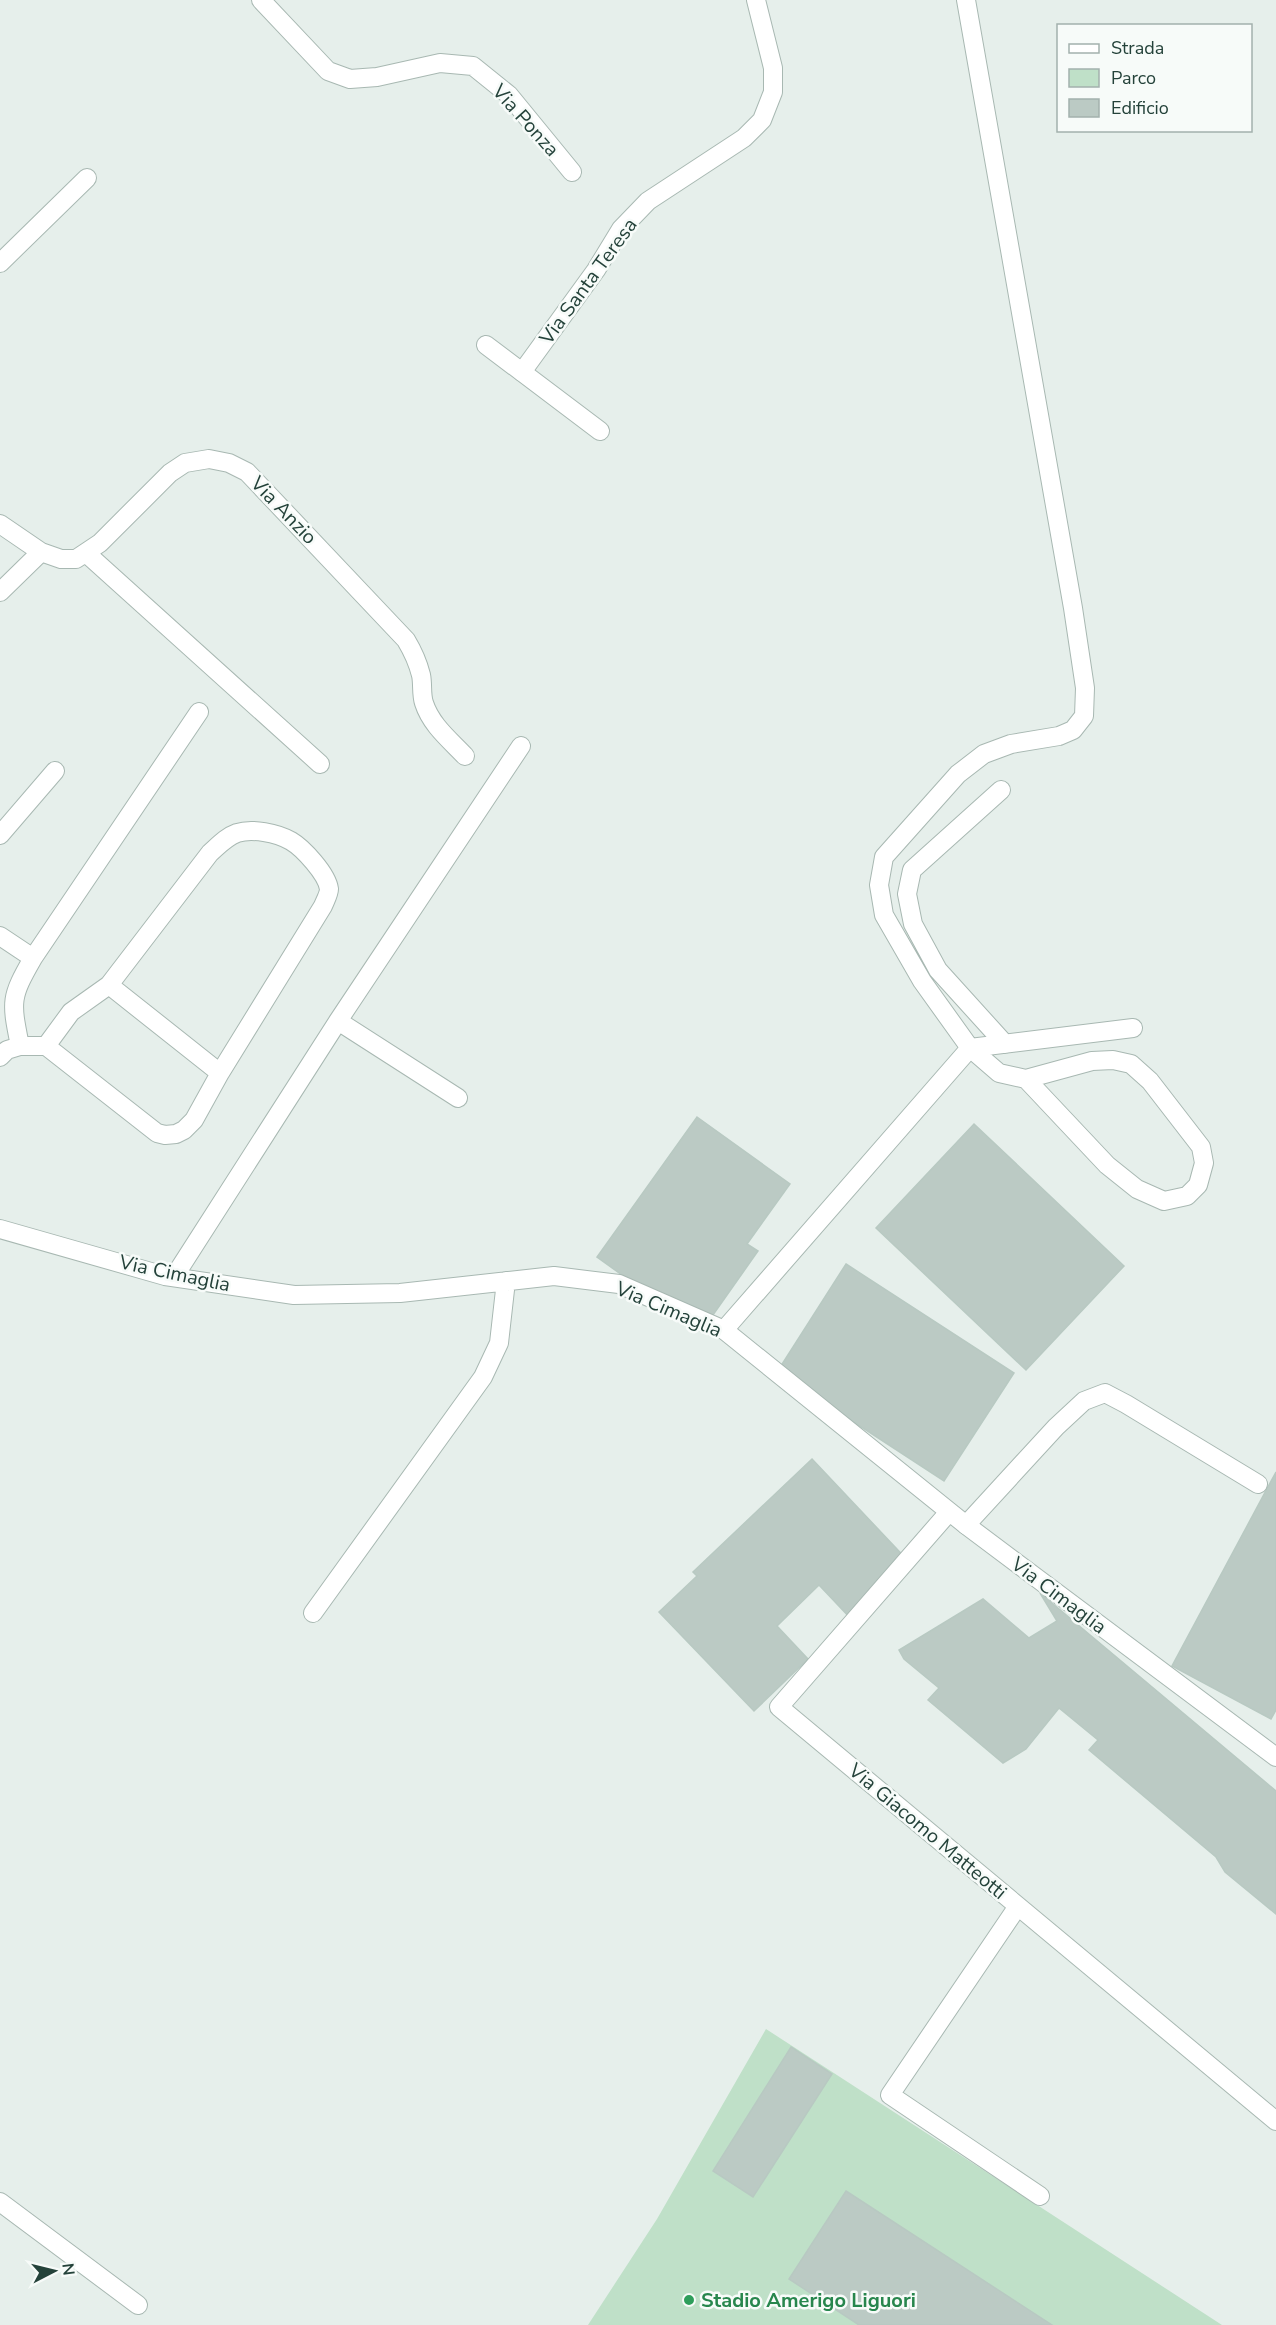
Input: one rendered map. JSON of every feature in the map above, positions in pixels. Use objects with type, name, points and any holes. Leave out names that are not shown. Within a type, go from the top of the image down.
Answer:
[{"type":"street","name":"Via Ponza","points":[[261,0],[328,71],[350,79],[377,77],[440,63],[473,66],[509,95],[572,172]]},
{"type":"street","name":"Via Santa Teresa","points":[[522,372],[596,270],[621,229],[648,201],[744,138],[762,120],[774,92],[773,68],[756,0]]},
{"type":"street","points":[[966,0],[1073,608],[1084,688],[1084,716],[1073,730],[1059,736],[1011,744],[984,754],[958,774],[884,857],[879,885],[884,915],[922,981],[970,1048],[999,1073],[1026,1079],[1092,1061],[1113,1060],[1131,1064],[1150,1081],[1202,1147],[1204,1163],[1198,1185],[1187,1196],[1164,1201],[1137,1189],[1107,1165],[1026,1079]]},
{"type":"street","points":[[0,263],[87,178]]},
{"type":"street","points":[[486,345],[600,431]]},
{"type":"street","name":"Via Anzio","points":[[0,524],[41,552],[61,559],[76,559],[100,543],[170,473],[185,464],[208,459],[229,464],[247,472],[406,640],[421,675],[421,690],[428,713],[465,756]]},
{"type":"street","points":[[0,592],[41,552]]},
{"type":"street","points":[[86,553],[321,764]]},
{"type":"street","points":[[20,1046],[13,1012],[16,987],[33,958],[199,712]]},
{"type":"street","points":[[174,1277],[338,1021],[521,746]]},
{"type":"street","points":[[0,835],[55,771]]},
{"type":"street","points":[[1001,790],[912,870],[907,894],[913,924],[938,970],[1005,1044]]},
{"type":"street","points":[[0,1057],[6,1050],[20,1046],[46,1046],[146,1126],[165,1135],[184,1130],[194,1120],[220,1072],[323,906],[329,889],[323,875],[313,861],[291,841],[265,832],[239,832],[226,839],[210,853],[109,985],[71,1012],[46,1046]]},
{"type":"street","points":[[0,936],[33,958]]},
{"type":"street","points":[[109,985],[220,1072]]},
{"type":"street","points":[[338,1021],[458,1098]]},
{"type":"street","points":[[724,1330],[970,1048],[1133,1028]]},
{"type":"street","name":"Via Cimaglia","points":[[0,1229],[174,1277],[294,1295],[400,1293],[554,1276],[619,1284],[724,1330],[966,1526],[1276,1756]]},
{"type":"street","points":[[314,1612],[483,1377],[499,1343],[506,1281]]},
{"type":"street","points":[[966,1526],[1056,1427],[1084,1401],[1105,1393],[1258,1484]]},
{"type":"street","name":"Via Giacomo Matteotti","points":[[949,1512],[779,1707],[1276,2121]]},
{"type":"street","points":[[1018,1906],[890,2095],[1040,2196]]},
{"type":"street","points":[[0,2202],[138,2305]]},
{"type":"green space","name":"Stadio Amerigo Liguori","points":[[766,2029],[1222,2325],[588,2325],[657,2219]]},
{"type":"building","points":[[697,1117],[790,1184],[747,1244],[758,1251],[701,1332],[597,1257]]},
{"type":"building","points":[[974,1124],[1124,1266],[1026,1370],[876,1228]]},
{"type":"building","points":[[846,1264],[1014,1373],[944,1481],[777,1372]]},
{"type":"building","points":[[812,1459],[912,1565],[853,1621],[819,1585],[777,1626],[808,1659],[754,1711],[659,1612],[697,1576],[693,1572]]},
{"type":"building","points":[[1276,1472],[1276,1710],[1271,1719],[1172,1666]]},
{"type":"building","points":[[1040,1593],[1276,1791],[1276,1914],[1225,1872],[1216,1857],[1089,1750],[1098,1740],[1059,1708],[1026,1749],[1003,1763],[928,1700],[939,1688],[904,1659],[899,1650],[983,1599],[1029,1638],[1057,1621]]},
{"type":"building","points":[[791,2047],[832,2074],[753,2197],[713,2171]]},
{"type":"building","points":[[846,2191],[1052,2325],[859,2325],[789,2279]]},
{"type":"place","name":"Stadio Amerigo Liguori","points":[[689,2300]]}]
